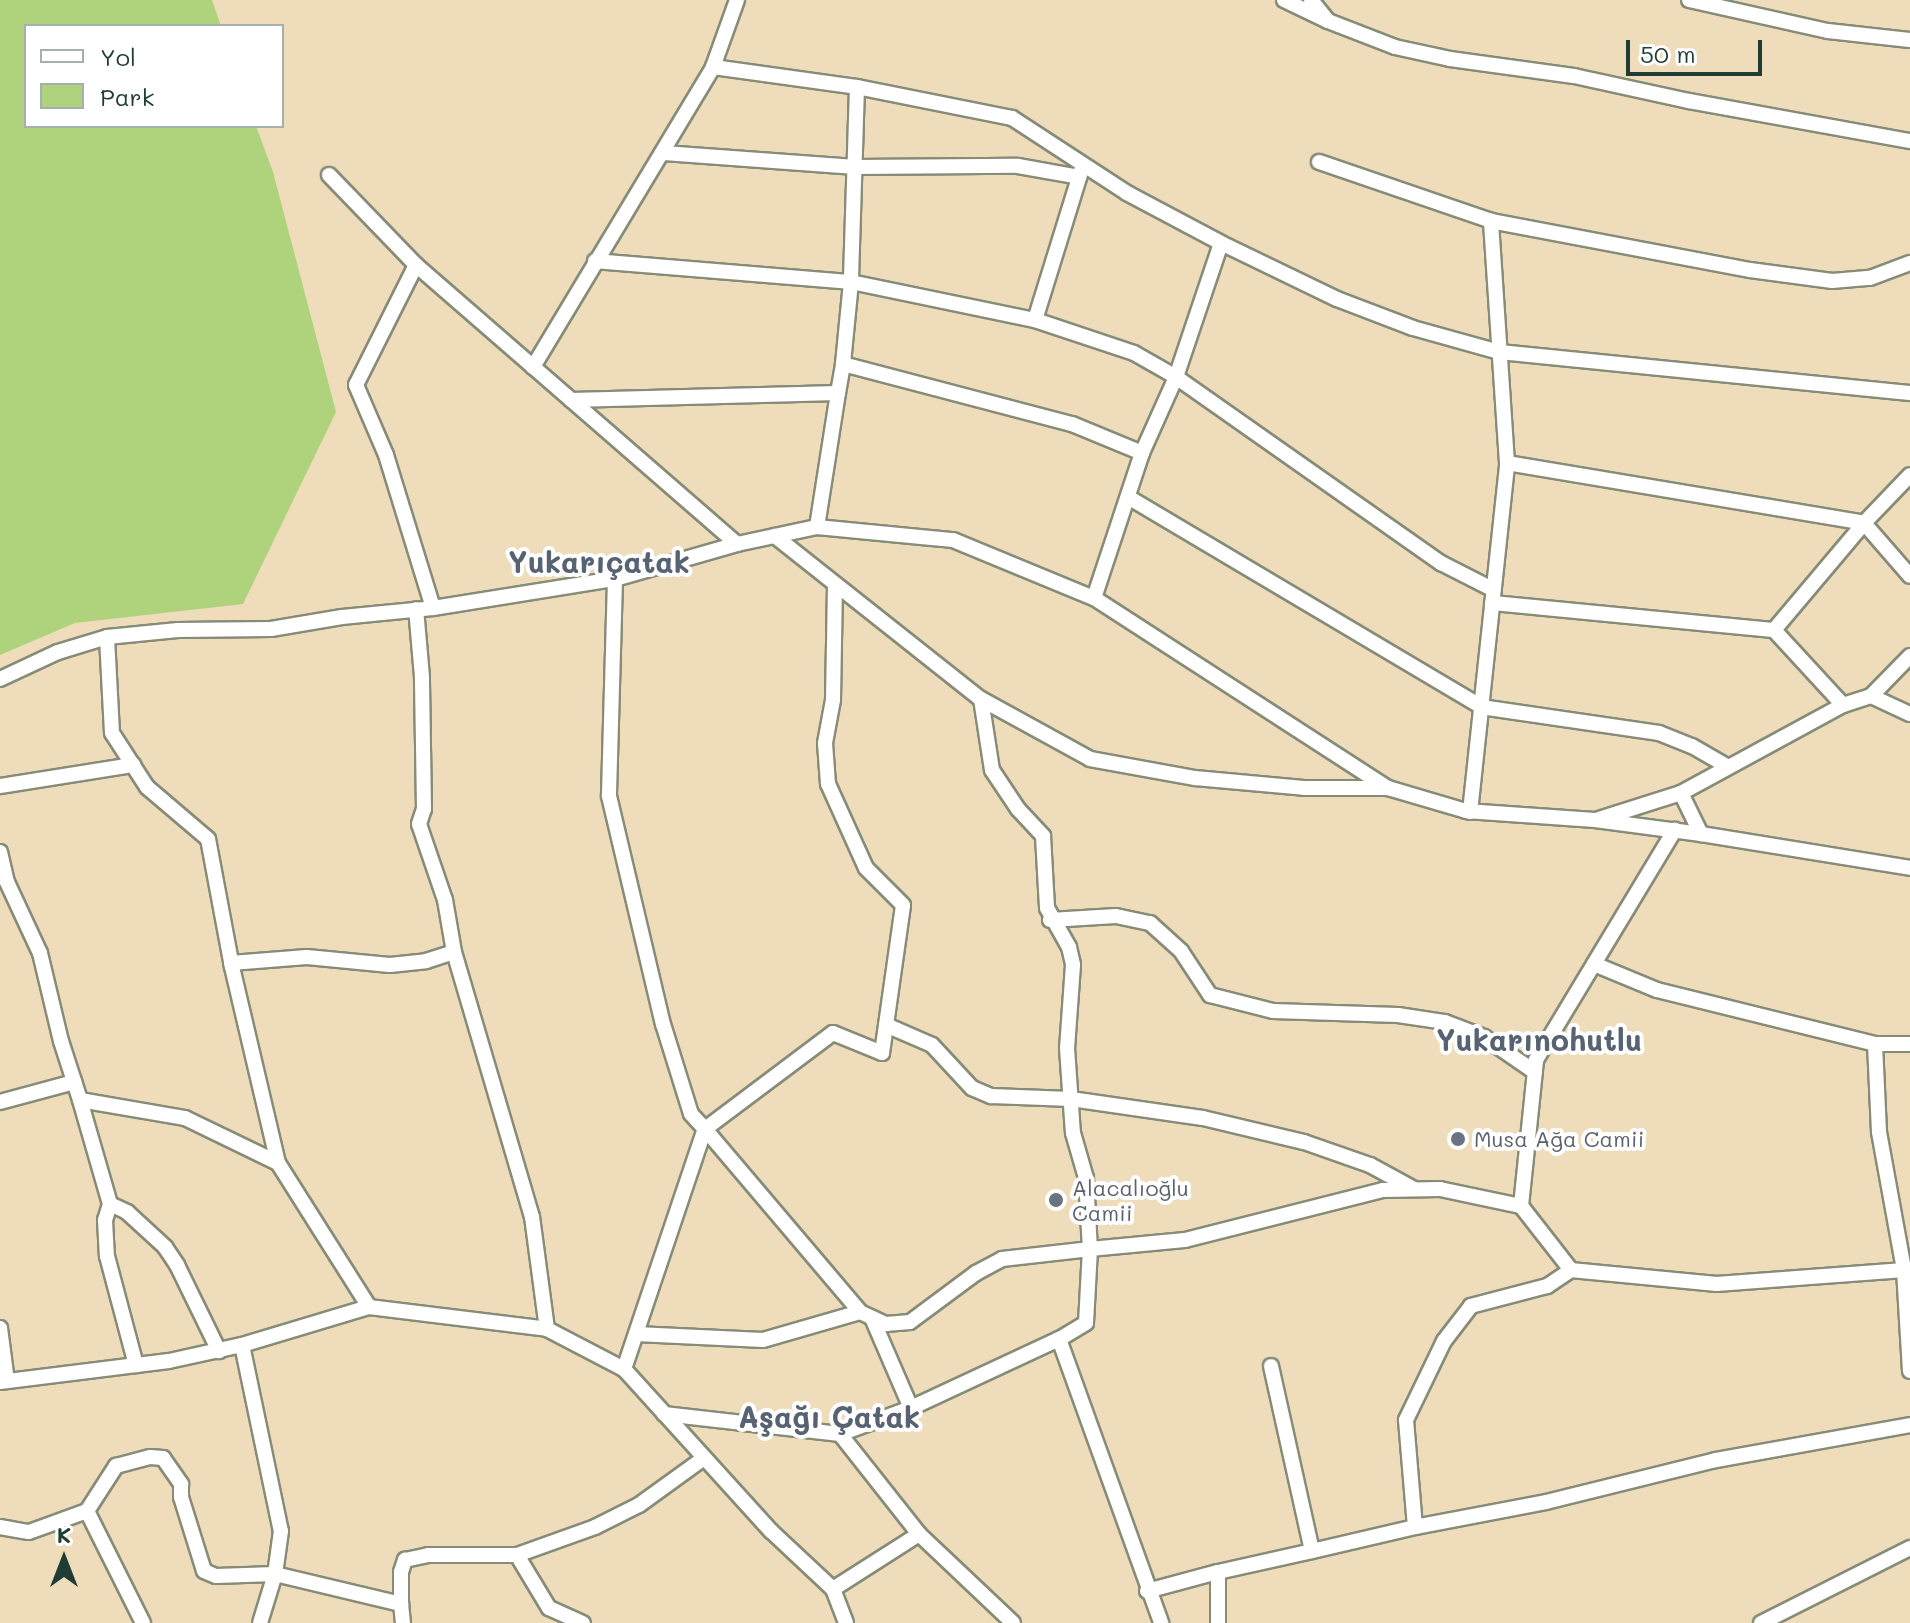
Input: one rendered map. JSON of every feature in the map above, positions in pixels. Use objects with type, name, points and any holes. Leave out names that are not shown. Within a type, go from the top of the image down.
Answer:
[{"type":"street","points":[[533,367],[713,67],[737,0]]},
{"type":"street","points":[[1284,0],[1395,47],[1450,59],[1574,76],[1864,135],[1910,141]]},
{"type":"street","points":[[1311,0],[1328,21]]},
{"type":"street","points":[[1689,0],[1828,31],[1910,40]]},
{"type":"street","points":[[713,67],[857,87],[1012,118],[1081,171],[1337,299],[1413,328],[1499,352],[1910,393]]},
{"type":"street","points":[[817,527],[843,364],[851,282],[857,87]]},
{"type":"street","points":[[664,153],[855,167],[1018,166],[1081,171]]},
{"type":"street","points":[[1319,162],[1491,221],[1750,270],[1832,281],[1870,278],[1910,263]]},
{"type":"street","points":[[1035,320],[1081,171]]},
{"type":"street","points":[[329,175],[416,265],[737,544]]},
{"type":"street","points":[[1470,812],[1507,463],[1491,221]]},
{"type":"street","points":[[1094,598],[1142,453],[1176,377],[1221,243]]},
{"type":"street","points":[[595,261],[851,282],[1035,320],[1134,353],[1176,377],[1441,563],[1493,596],[1774,630],[1843,705]]},
{"type":"street","points":[[416,265],[356,385],[386,455],[433,608]]},
{"type":"street","points":[[843,364],[1072,424],[1142,453]]},
{"type":"street","points":[[571,400],[838,393]]},
{"type":"street","points":[[1507,463],[1864,523],[1910,576]]},
{"type":"street","points":[[1774,630],[1864,523],[1910,475]]},
{"type":"street","points":[[1128,497],[1481,707],[1659,733],[1692,746],[1726,766]]},
{"type":"street","points":[[0,679],[58,652],[107,637],[178,630],[271,629],[433,608],[615,579],[737,544],[817,527],[953,540],[1094,598],[1388,788]]},
{"type":"street","points":[[775,536],[981,699],[1090,759],[1195,778],[1304,788],[1388,788],[1470,812],[1595,820],[1675,830],[1910,868]]},
{"type":"street","points":[[615,579],[609,796],[663,1024],[691,1114],[866,1315],[911,1408]]},
{"type":"street","points":[[624,1369],[705,1129],[833,1033],[882,1053],[903,905],[866,868],[828,784],[825,743],[833,700],[835,585]]},
{"type":"street","points":[[416,609],[422,677],[424,809],[419,824],[445,900],[454,952],[532,1217],[547,1329]]},
{"type":"street","points":[[107,637],[112,733],[147,787],[208,839],[231,963],[278,1163],[369,1307]]},
{"type":"street","points":[[1595,820],[1681,793],[1843,705],[1871,696],[1910,656]]},
{"type":"street","points":[[1871,696],[1910,714]]},
{"type":"street","points":[[664,1414],[840,1434],[911,1408],[1059,1339],[1086,1323],[1090,1249],[1086,1178],[1073,1133],[1067,1048],[1073,965],[1062,931],[1050,920],[1042,861],[1043,836],[1018,809],[992,770],[981,699]]},
{"type":"street","points":[[0,786],[133,765]]},
{"type":"street","points":[[1681,793],[1701,834]]},
{"type":"street","points":[[1521,1206],[1536,1060],[1675,830]]},
{"type":"street","points":[[0,852],[3,884],[40,953],[110,1204],[105,1220],[107,1256],[136,1365]]},
{"type":"street","points":[[1050,920],[1116,916],[1150,923],[1181,951],[1210,995],[1273,1011],[1398,1015],[1445,1022],[1484,1037],[1535,1072]]},
{"type":"street","points":[[231,963],[307,957],[390,965],[426,961],[454,952]]},
{"type":"street","points":[[1594,964],[1657,990],[1875,1044],[1910,1044]]},
{"type":"street","points":[[886,1025],[932,1045],[972,1088],[991,1096],[1025,1100],[1071,1099],[1203,1118],[1304,1142],[1370,1165],[1415,1190]]},
{"type":"street","points":[[1875,1044],[1879,1132],[1907,1271],[1910,1371]]},
{"type":"street","points":[[0,1102],[74,1082]]},
{"type":"street","points":[[80,1100],[185,1118],[278,1163]]},
{"type":"street","points":[[636,1334],[763,1340],[866,1315],[886,1324],[910,1322],[976,1273],[1002,1259],[1185,1240],[1383,1190],[1440,1189],[1521,1206],[1571,1270]]},
{"type":"street","points":[[110,1204],[127,1212],[165,1247],[219,1351]]},
{"type":"street","points":[[1415,1527],[1406,1420],[1444,1341],[1471,1306],[1547,1286],[1571,1270],[1717,1284],[1907,1271]]},
{"type":"street","points":[[0,1328],[3,1381],[136,1365],[219,1351],[369,1307],[547,1329],[624,1369],[771,1531],[833,1589],[846,1623]]},
{"type":"street","points":[[1059,1339],[1161,1623]]},
{"type":"street","points":[[242,1345],[281,1531],[275,1574],[260,1623]]},
{"type":"street","points":[[1271,1366],[1312,1551]]},
{"type":"street","points":[[1147,1591],[1415,1527],[1546,1502],[1716,1460],[1910,1425]]},
{"type":"street","points":[[840,1434],[919,1534],[1013,1623]]},
{"type":"street","points":[[0,1527],[29,1532],[87,1511],[116,1466],[150,1457],[163,1458],[181,1484],[181,1497],[204,1571],[216,1576],[275,1574],[401,1604]]},
{"type":"street","points":[[403,1623],[401,1572],[405,1560],[428,1555],[517,1555],[595,1527],[639,1505],[704,1458]]},
{"type":"street","points":[[87,1511],[143,1623]]},
{"type":"street","points":[[833,1589],[919,1534]]},
{"type":"street","points":[[1761,1623],[1910,1548]]},
{"type":"street","points":[[517,1555],[549,1608],[583,1623]]},
{"type":"street","points":[[1218,1572],[1218,1623]]},
{"type":"green space","points":[[0,0],[212,0],[220,24],[24,24],[24,128],[257,128],[273,172],[336,412],[243,604],[75,623],[0,655]]},
{"type":"place","name":"Musa Ağa Camii","points":[[1458,1139]]},
{"type":"place","name":"Alacalıoğlu Camii","points":[[1056,1200]]},
{"type":"district","name":"Yukarıçatak","points":[[599,561]]},
{"type":"district","name":"Yukarınohutlu","points":[[1539,1039]]},
{"type":"district","name":"Aşağı Çatak","points":[[829,1416]]}]
